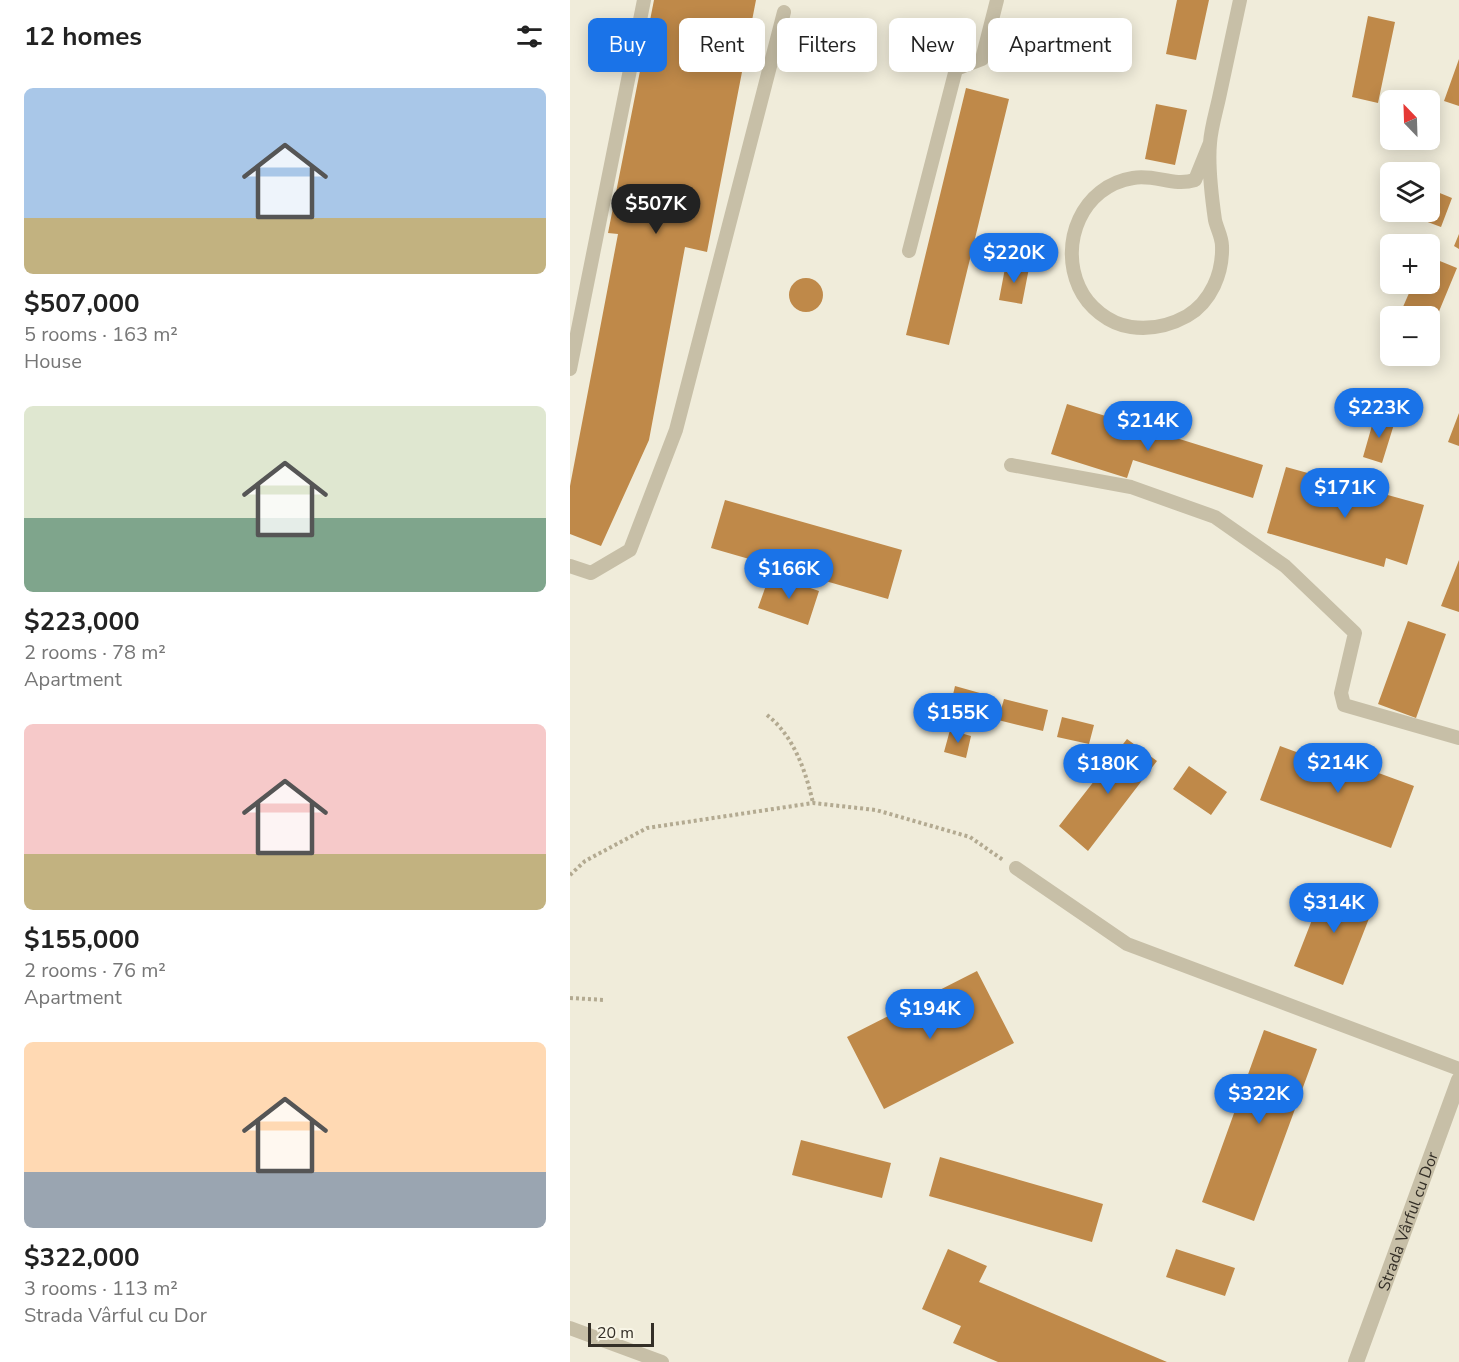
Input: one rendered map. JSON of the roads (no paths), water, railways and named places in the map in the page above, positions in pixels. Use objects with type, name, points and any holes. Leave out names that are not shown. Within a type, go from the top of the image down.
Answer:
[{"type":"street","name":"Strada Vârful cu Dor","points":[[1356,1362],[1459,1080]]},
{"type":"lane","points":[[570,369],[644,0]]},
{"type":"lane","points":[[909,251],[956,69],[982,59],[997,0]]},
{"type":"lane","points":[[1210,143],[1215,220],[1222,244],[1221,270],[1211,293],[1194,312],[1164,326],[1148,329],[1123,326],[1100,314],[1083,295],[1072,272],[1070,248],[1076,223],[1089,202],[1109,187],[1132,178],[1157,177],[1181,185],[1195,180],[1210,143],[1240,0]]},
{"type":"lane","points":[[570,566],[591,573],[630,550],[664,463],[676,430],[784,12]]},
{"type":"lane","points":[[1011,465],[1131,487],[1215,518],[1285,566],[1355,633],[1341,693],[1344,705],[1459,738]]},
{"type":"lane","points":[[1016,868],[1127,944],[1459,1069]]},
{"type":"lane","points":[[570,1328],[662,1362]]}]
